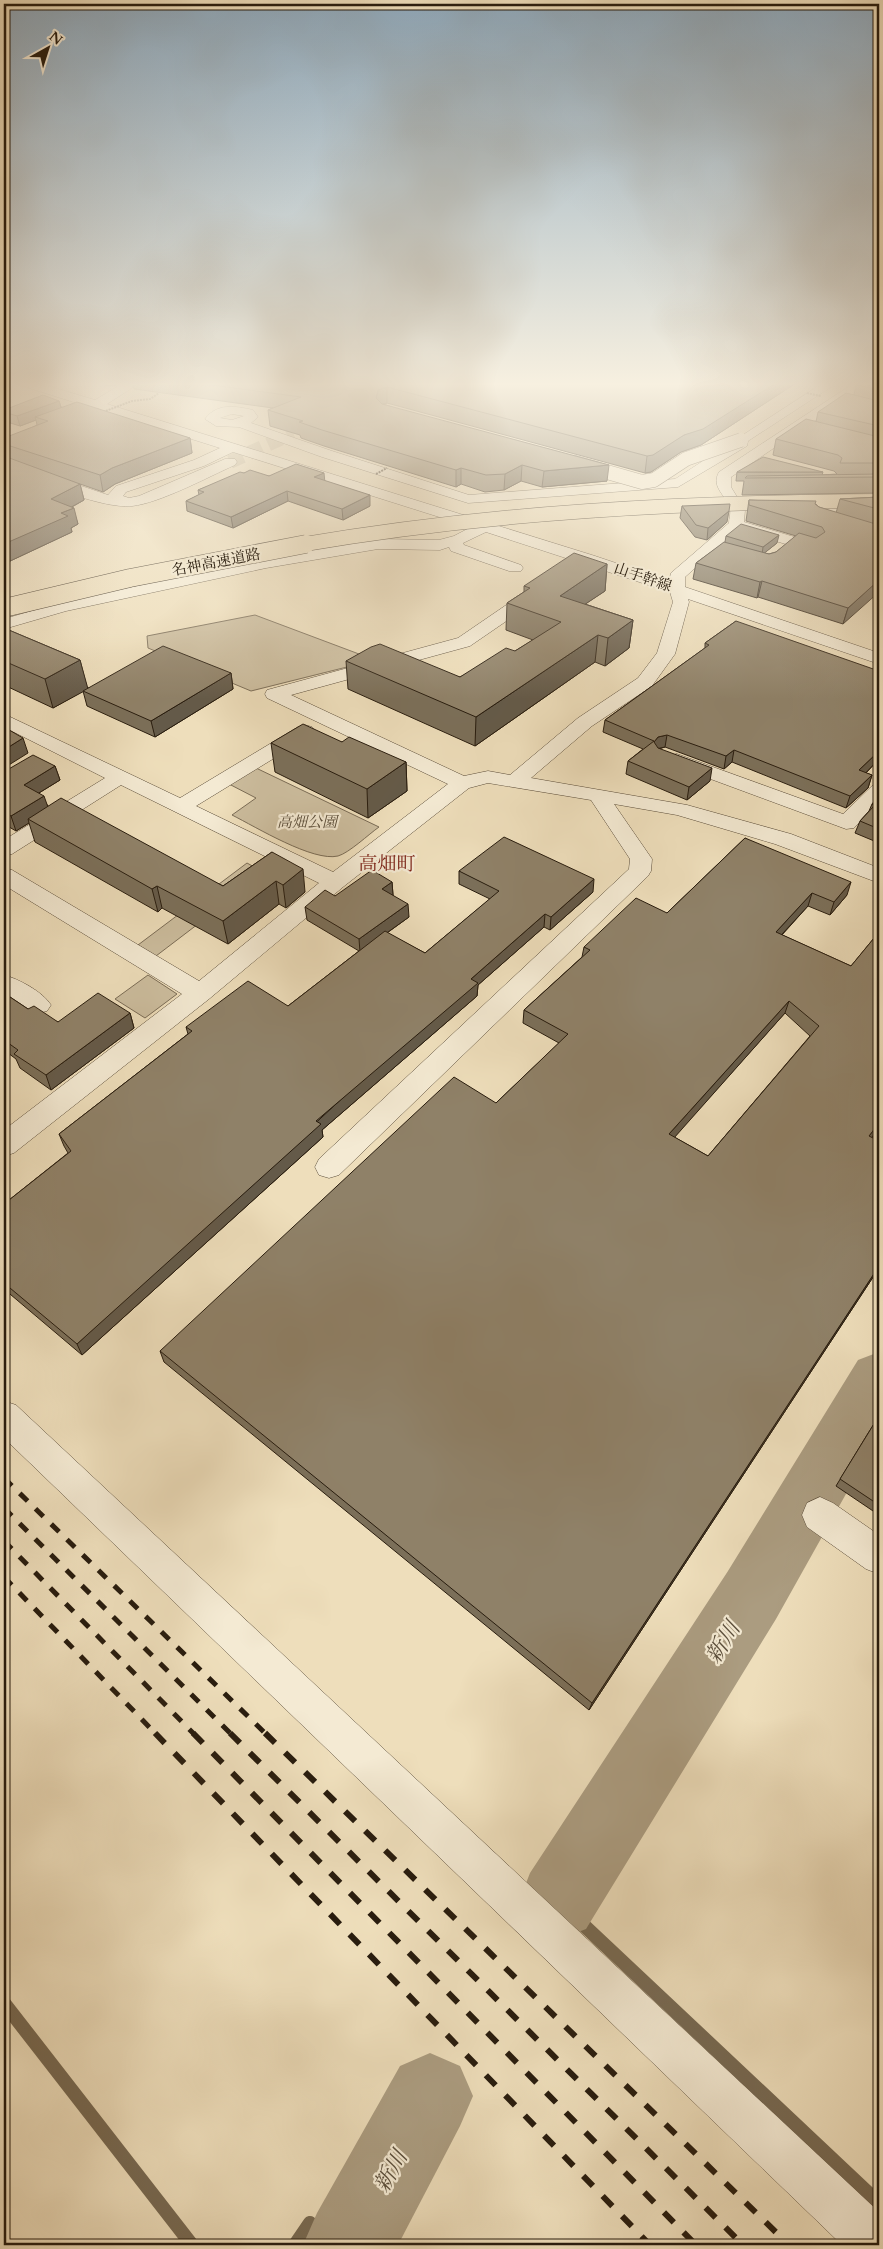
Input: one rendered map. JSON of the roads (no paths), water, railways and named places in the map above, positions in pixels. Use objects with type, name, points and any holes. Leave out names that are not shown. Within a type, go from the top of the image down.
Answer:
[{"type":"highway","name":"名神高速道路","points":[[4,596],[220,549],[337,529],[442,515],[569,502],[697,494],[879,492]]},
{"type":"highway","name":"名神高速道路","points":[[4,608],[222,560],[347,538],[514,516],[677,505],[879,501]]},
{"type":"street","points":[[76,490],[96,497],[118,501],[114,498],[114,494],[119,490]]},
{"type":"street","name":"山手幹線","points":[[368,490],[589,559],[879,659]]},
{"type":"street","points":[[415,505],[441,490],[468,499],[587,490]]},
{"type":"street","points":[[725,490],[737,517],[792,541],[812,547]]},
{"type":"street","points":[[787,509],[842,524]]},
{"type":"street","points":[[515,781],[585,722],[645,682],[666,654],[681,602],[677,589],[677,576],[711,547],[737,517],[787,509],[879,509]]},
{"type":"street","points":[[4,624],[63,607],[266,563],[378,544],[440,545],[454,541],[483,527]]},
{"type":"street","points":[[454,541],[456,548],[514,568]]},
{"type":"street","points":[[778,552],[792,541]]},
{"type":"street","points":[[711,547],[729,552]]},
{"type":"street","points":[[569,572],[589,559]]},
{"type":"street","points":[[462,783],[274,694],[464,642],[552,582]]},
{"type":"street","points":[[180,807],[325,719]]},
{"type":"street","points":[[4,720],[49,751],[119,778],[335,882]]},
{"type":"street","points":[[664,755],[725,801],[783,838],[879,876]]},
{"type":"street","points":[[4,1145],[200,993],[335,882],[462,783],[488,777],[680,809],[725,801],[846,823],[879,790]]},
{"type":"street","points":[[4,850],[119,778]]},
{"type":"street","points":[[329,1167],[640,871],[641,859],[597,794]]},
{"type":"street","points":[[9,885],[200,993]]},
{"type":"street","points":[[4,983],[38,1005]]},
{"type":"street","points":[[4,1416],[878,2245]]},
{"type":"street","points":[[820,1515],[879,1556]]},
{"type":"waterway","name":"新川","points":[[558,1901],[752,1595],[879,1379]]},
{"type":"waterway","points":[[558,1901],[879,2203]]},
{"type":"waterway","points":[[4,2003],[192,2245]]},
{"type":"waterway","name":"新川","points":[[349,2245],[430,2096]]},
{"type":"waterway","points":[[295,2245],[310,2223],[332,2245]]},
{"type":"railway","points":[[4,1478],[266,1734]]},
{"type":"railway","points":[[4,1508],[231,1734]]},
{"type":"railway","points":[[4,1541],[194,1734]]},
{"type":"railway","points":[[4,1577],[156,1734]]},
{"type":"railway","points":[[155,1733],[650,2245]]},
{"type":"railway","points":[[193,1733],[696,2245]]},
{"type":"railway","points":[[230,1733],[743,2245]]},
{"type":"railway","points":[[265,1733],[789,2245]]},
{"type":"district","name":"高畑町","points":[[387,863]]},
{"type":"park label","name":"高畑公園","points":[[307,822]]}]
